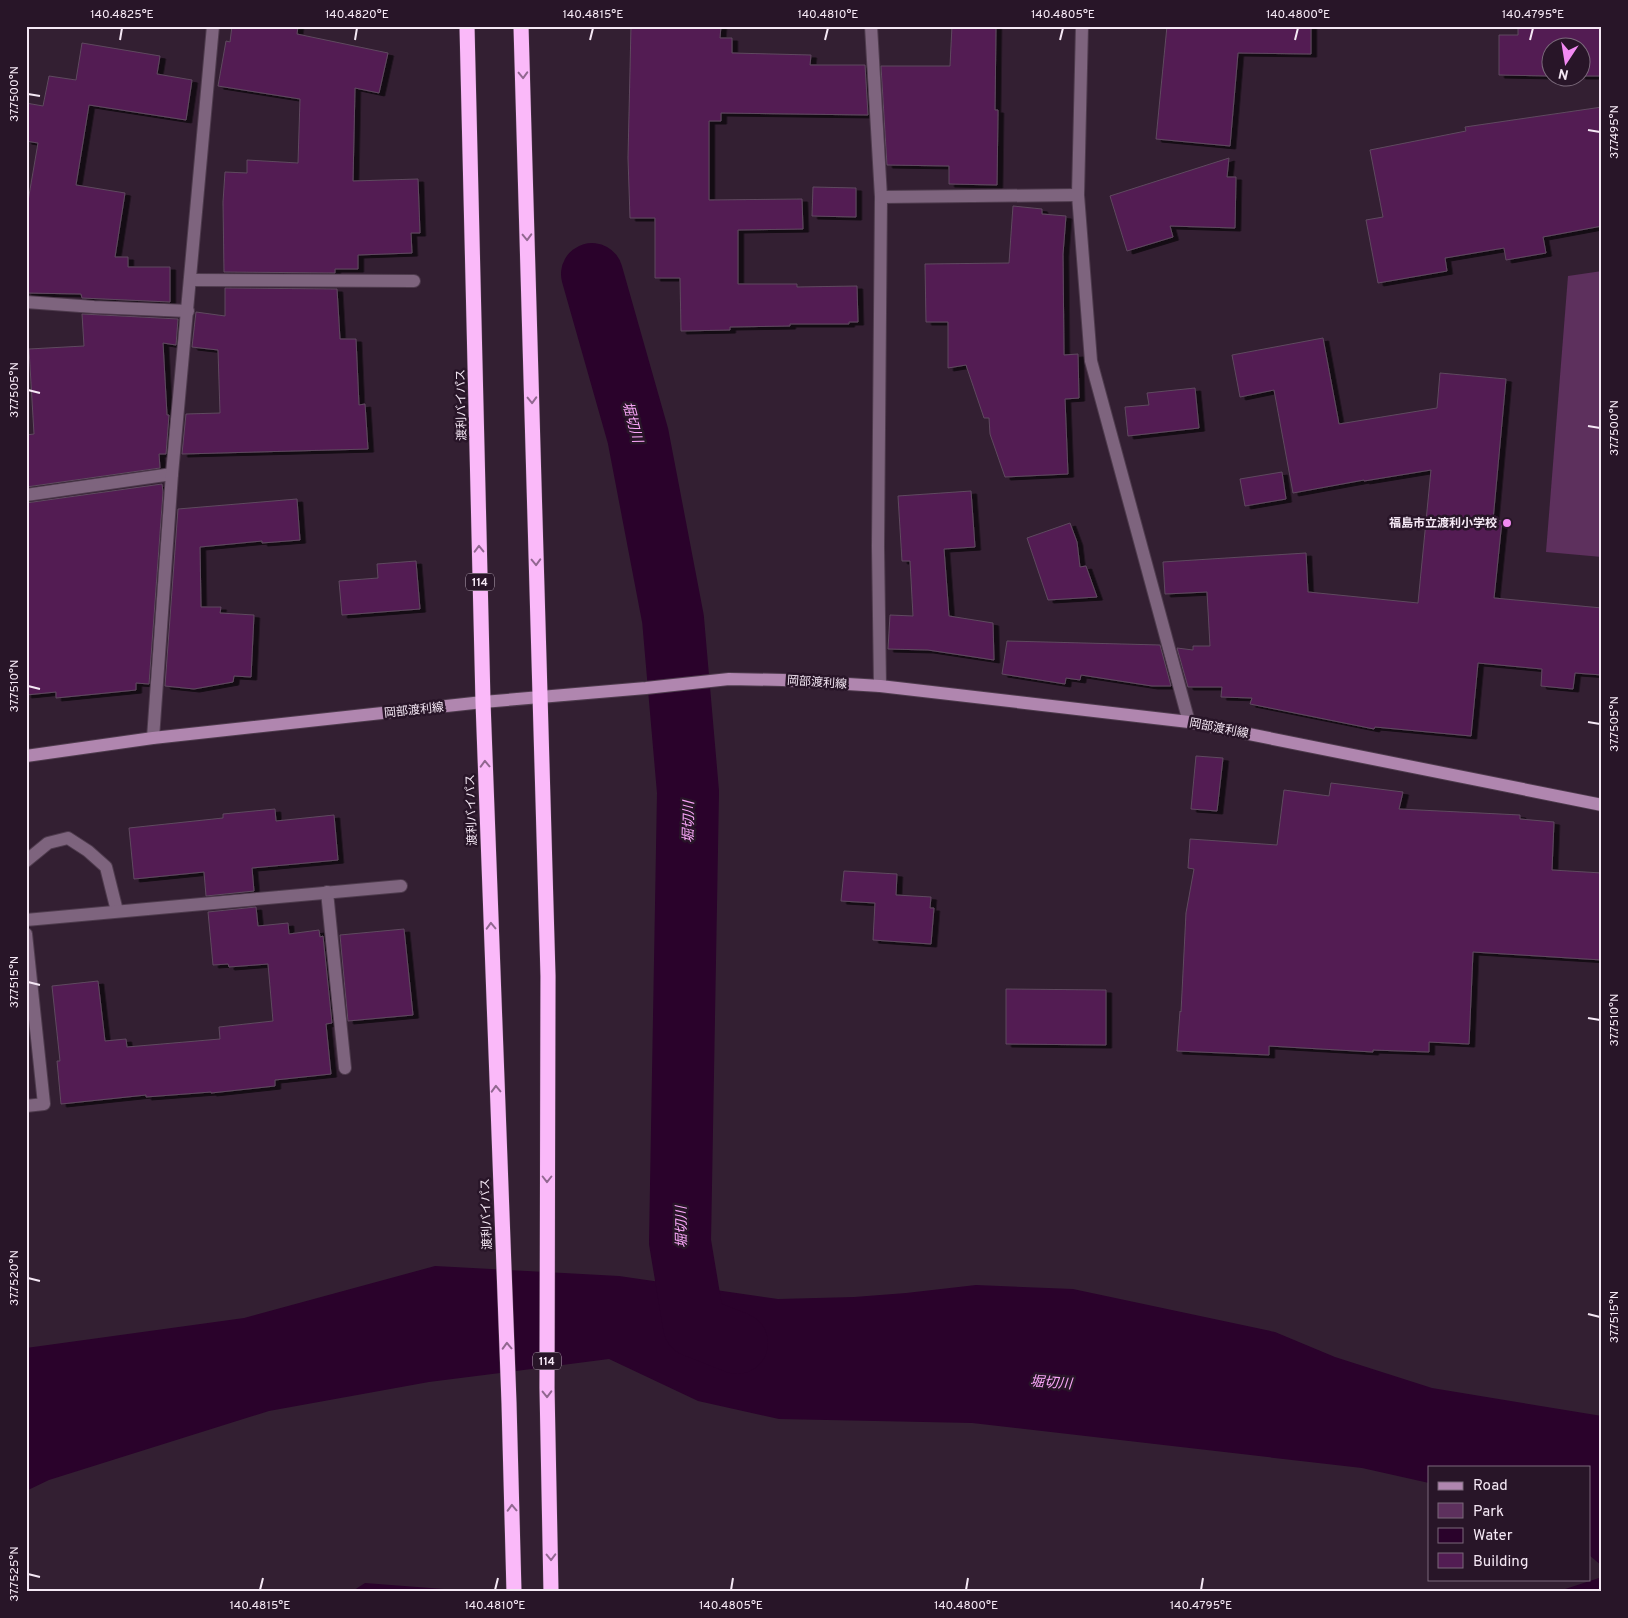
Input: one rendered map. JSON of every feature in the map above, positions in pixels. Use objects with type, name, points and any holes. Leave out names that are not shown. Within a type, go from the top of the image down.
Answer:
[{"type":"highway","name":"渡利バイパス","points":[[467,26],[482,702],[509,1402],[514,1592]]},
{"type":"highway","name":"114","points":[[522,26],[548,976],[547,1388],[551,1592]]},
{"type":"main road","name":"岡部渡利線","points":[[26,756],[153,738],[482,702],[729,679],[783,680],[880,686],[1189,722],[1602,806]]},
{"type":"street","points":[[153,738],[172,474],[213,26]]},
{"type":"street","points":[[871,26],[880,197],[878,547],[880,686]]},
{"type":"street","points":[[1082,26],[1078,195],[1091,361],[1189,722]]},
{"type":"street","points":[[880,197],[1078,195]]},
{"type":"street","points":[[191,280],[414,281]]},
{"type":"street","points":[[26,302],[188,312]]},
{"type":"street","points":[[26,495],[172,474]]},
{"type":"street","points":[[26,861],[48,843],[68,838],[88,850],[106,867],[117,911]]},
{"type":"street","points":[[26,920],[401,886]]},
{"type":"street","points":[[328,892],[344,1068]]},
{"type":"street","points":[[26,934],[44,1104],[26,1106]]},
{"type":"green space","points":[[1602,271],[1602,557],[1546,552],[1568,276]]},
{"type":"water","points":[[435,1266],[619,1276],[778,1299],[854,1297],[976,1285],[1073,1289],[1275,1332],[1335,1357],[1432,1388],[1602,1416],[1602,1566],[1590,1556],[1590,1466],[1428,1466],[1428,1483],[1362,1468],[972,1423],[779,1419],[698,1401],[609,1359],[429,1382],[269,1411],[49,1480],[26,1491],[26,1348],[244,1318]]},
{"type":"water","points":[[1602,1577],[1602,1592],[1556,1592]]},
{"type":"water","points":[[365,1583],[483,1592],[351,1592]]},
{"type":"building","points":[[232,26],[298,26],[297,34],[388,53],[379,93],[355,88],[353,181],[418,179],[420,233],[411,233],[412,253],[358,255],[358,269],[335,269],[335,273],[224,272],[223,202],[225,172],[247,173],[247,160],[298,163],[300,99],[218,86],[226,41],[230,42]]},
{"type":"building","points":[[631,26],[721,26],[720,38],[732,38],[732,53],[811,55],[810,65],[865,65],[868,115],[721,113],[721,121],[709,121],[709,200],[802,199],[803,229],[738,230],[738,284],[797,284],[797,287],[857,286],[858,322],[849,322],[849,324],[790,324],[790,326],[730,327],[730,330],[681,331],[680,278],[655,278],[655,218],[630,218],[628,158]]},
{"type":"building","points":[[952,26],[996,26],[995,110],[998,110],[997,185],[949,184],[949,166],[887,165],[881,66],[950,66]]},
{"type":"building","points":[[1167,26],[1311,26],[1311,54],[1238,53],[1230,146],[1156,139]]},
{"type":"building","points":[[1518,26],[1602,26],[1602,76],[1590,76],[1590,38],[1540,38],[1540,76],[1499,75],[1499,35],[1518,35]]},
{"type":"building","points":[[82,43],[160,56],[157,74],[192,80],[186,120],[89,105],[76,185],[125,193],[115,257],[128,257],[128,267],[170,267],[170,302],[82,298],[81,294],[26,293],[26,213],[38,143],[26,141],[26,103],[43,106],[49,76],[76,80]]},
{"type":"building","points":[[1602,107],[1602,226],[1543,237],[1546,253],[1506,260],[1504,248],[1445,258],[1447,271],[1378,283],[1366,220],[1383,217],[1370,150],[1466,131],[1465,127]]},
{"type":"building","points":[[1229,158],[1227,177],[1236,177],[1235,228],[1170,226],[1173,237],[1127,251],[1110,196]]},
{"type":"building","points":[[813,187],[856,188],[856,217],[812,216]]},
{"type":"building","points":[[1013,206],[1042,209],[1042,214],[1066,216],[1063,254],[1064,355],[1078,354],[1079,398],[1065,399],[1068,474],[1005,477],[990,434],[989,418],[984,418],[966,365],[948,368],[948,322],[926,322],[925,264],[1009,263]]},
{"type":"building","points":[[225,288],[337,289],[340,339],[356,339],[359,405],[365,404],[368,449],[182,454],[186,414],[220,413],[218,350],[192,347],[196,312],[225,316]]},
{"type":"building","points":[[82,314],[178,319],[176,345],[163,343],[167,415],[169,415],[166,454],[159,454],[160,468],[26,487],[26,435],[34,434],[29,349],[84,346]]},
{"type":"building","points":[[1323,338],[1339,424],[1437,408],[1440,373],[1506,379],[1493,520],[1502,521],[1494,598],[1602,608],[1602,675],[1575,673],[1573,689],[1541,686],[1542,669],[1478,663],[1471,736],[1375,727],[1374,729],[1250,704],[1252,698],[1221,697],[1222,687],[1188,687],[1177,648],[1193,650],[1193,646],[1210,646],[1207,592],[1165,594],[1163,562],[1306,553],[1308,592],[1418,603],[1431,470],[1293,493],[1274,390],[1240,397],[1232,355]]},
{"type":"building","points":[[1195,388],[1199,428],[1128,436],[1125,407],[1149,405],[1147,393]]},
{"type":"building","points":[[1282,472],[1286,499],[1245,506],[1240,479]]},
{"type":"building","points":[[162,484],[163,492],[149,684],[136,683],[136,690],[56,698],[56,692],[26,695],[26,503]]},
{"type":"building","points":[[971,491],[975,547],[944,549],[949,616],[993,623],[994,660],[928,650],[888,649],[890,615],[913,616],[910,561],[902,561],[898,496]]},
{"type":"building","points":[[297,499],[300,540],[262,543],[262,541],[200,547],[201,607],[221,607],[220,613],[254,615],[251,677],[234,676],[233,682],[194,689],[165,686],[178,509]]},
{"type":"building","points":[[1070,523],[1077,542],[1080,567],[1086,566],[1097,597],[1048,600],[1027,538]]},
{"type":"building","points":[[416,561],[420,609],[342,615],[339,581],[378,578],[377,564]]},
{"type":"building","points":[[1007,641],[1160,645],[1171,686],[1152,686],[1081,675],[1080,680],[1066,678],[1065,684],[1002,674]]},
{"type":"building","points":[[1196,756],[1223,758],[1217,811],[1191,809]]},
{"type":"building","points":[[1331,783],[1403,792],[1399,809],[1520,815],[1520,819],[1554,822],[1552,870],[1602,873],[1602,960],[1473,952],[1469,1044],[1429,1042],[1429,1052],[1373,1050],[1373,1052],[1269,1046],[1269,1055],[1177,1051],[1186,913],[1194,869],[1188,868],[1190,839],[1277,845],[1284,790],[1329,796]]},
{"type":"building","points":[[275,809],[276,821],[334,815],[338,860],[252,868],[254,891],[206,896],[204,872],[134,879],[129,828],[223,818],[223,814]]},
{"type":"building","points":[[844,871],[897,874],[896,895],[931,897],[930,908],[934,908],[931,944],[873,940],[875,903],[841,901]]},
{"type":"building","points":[[256,907],[258,926],[288,923],[289,934],[319,930],[320,937],[323,936],[332,1023],[326,1024],[331,1074],[275,1080],[275,1086],[211,1093],[146,1097],[146,1095],[61,1104],[57,1061],[60,1061],[52,986],[98,981],[105,1041],[126,1039],[127,1047],[220,1039],[219,1027],[273,1021],[268,964],[229,967],[228,964],[213,965],[208,912]]},
{"type":"building","points":[[404,929],[413,1015],[348,1021],[340,935]]},
{"type":"building","points":[[1006,989],[1106,990],[1106,1045],[1006,1044]]},
{"type":"waterway","name":"堀切川","points":[[592,274],[638,436],[673,619],[688,792],[680,1242],[694,1326],[737,1343]]},
{"type":"place","name":"福島市立渡利小学校","points":[[1507,523]]}]
